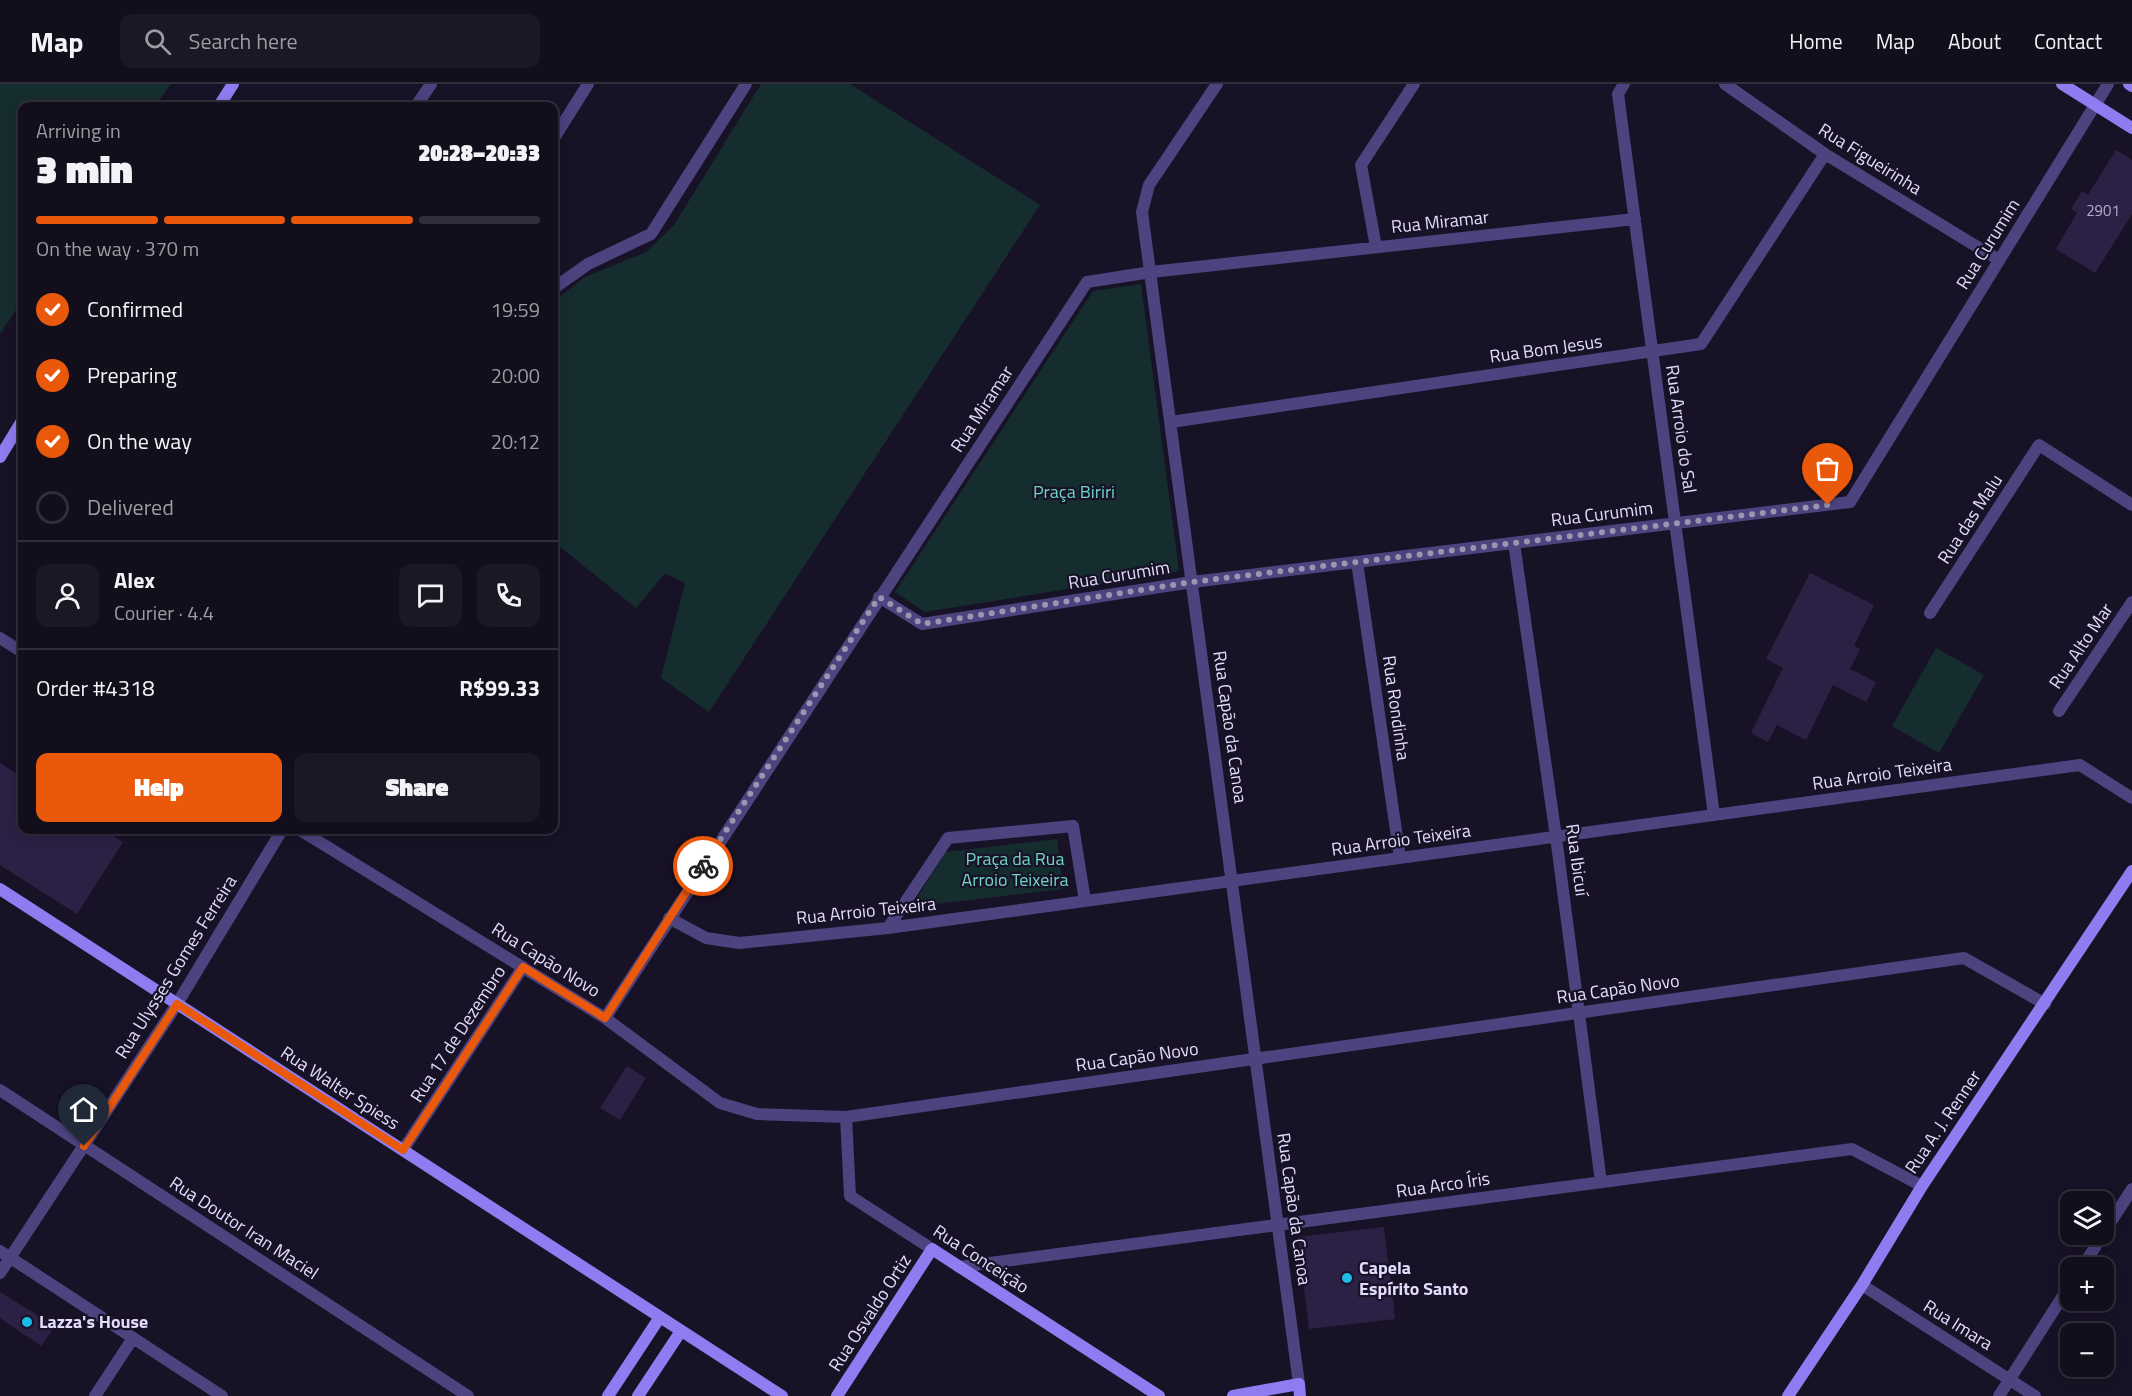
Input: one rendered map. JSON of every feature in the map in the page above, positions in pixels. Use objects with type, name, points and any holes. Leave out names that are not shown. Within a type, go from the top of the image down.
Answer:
[{"type":"street","points":[[221,102],[232,84]]},
{"type":"street","points":[[419,102],[430,84]]},
{"type":"street","points":[[558,132],[588,84]]},
{"type":"street","points":[[558,285],[588,264],[651,234],[746,84]]},
{"type":"street","name":"Rua Capão da Canoa","points":[[1217,84],[1149,185],[1142,212],[1299,1390]]},
{"type":"street","points":[[1376,247],[1361,165],[1414,84]]},
{"type":"street","name":"Rua Arroio do Sal","points":[[1624,84],[1618,94],[1714,815]]},
{"type":"street","name":"Rua Figueirinha","points":[[1725,84],[1825,154],[1999,260]]},
{"type":"street","points":[[2062,84],[2132,128]]},
{"type":"street","name":"Rua Curumim","points":[[879,597],[922,624],[1192,582],[1850,502],[2108,84]]},
{"type":"street","name":"Rua Bom Jesus","points":[[1171,422],[1701,344],[1825,154]]},
{"type":"street","name":"Rua Miramar","points":[[605,1018],[1087,282],[1151,272],[1635,219]]},
{"type":"street","points":[[0,457],[18,428]]},
{"type":"street","name":"Rua das Malu","points":[[1930,613],[2039,445],[2132,505]]},
{"type":"street","name":"Rua Ibicuí","points":[[1514,543],[1556,837],[1601,1182]]},
{"type":"street","name":"Rua Rondinha","points":[[1357,562],[1400,858]]},
{"type":"street","name":"Rua Alto Mar","points":[[2060,711],[2132,602]]},
{"type":"street","points":[[0,638],[18,649]]},
{"type":"street","name":"Rua Arroio Teixeira","points":[[669,918],[706,938],[739,943],[888,928],[2079,765],[2132,798]]},
{"type":"street","points":[[888,928],[948,838],[1073,826],[1085,901]]},
{"type":"street","name":"Rua Ulysses Gomes Ferreira","points":[[0,1273],[5,1254],[84,1146],[177,1004],[280,834]]},
{"type":"street","name":"Rua Capão Novo","points":[[307,834],[605,1018],[720,1103],[757,1114],[846,1117],[1964,958],[2045,1004]]},
{"type":"street","name":"Rua A. J. Renner","points":[[1788,1396],[1862,1285],[1922,1186],[2132,871]]},
{"type":"street","name":"Rua Walter Spiess","points":[[0,889],[782,1396]]},
{"type":"street","name":"Rua 17 de Dezembro","points":[[403,1150],[523,967]]},
{"type":"street","name":"Rua Doutor Iran Maciel","points":[[0,1090],[468,1396]]},
{"type":"street","name":"Rua Conceição","points":[[846,1117],[850,1196],[1159,1396]]},
{"type":"street","name":"Rua Arco Íris","points":[[959,1267],[1852,1149],[1922,1186]]},
{"type":"street","points":[[2114,1217],[2132,1189]]},
{"type":"street","name":"Rua Osvaldo Ortiz","points":[[837,1396],[932,1249]]},
{"type":"street","points":[[5,1254],[222,1396]]},
{"type":"street","name":"Rua Imara","points":[[1862,1285],[2036,1396]]},
{"type":"street","points":[[1999,1396],[2060,1301]]},
{"type":"street","points":[[608,1396],[660,1317]]},
{"type":"street","points":[[638,1396],[681,1331]]},
{"type":"street","points":[[95,1396],[133,1338]]},
{"type":"street","points":[[1233,1396],[1299,1390]]},
{"type":"green space","points":[[0,84],[171,84],[158,102],[18,102],[18,307],[0,334]]},
{"type":"green space","points":[[761,84],[850,84],[1040,205],[709,712],[661,678],[685,583],[665,573],[636,608],[558,545],[558,298],[585,277],[646,252],[674,225]]},
{"type":"green space","name":"Praça Biriri","points":[[1141,284],[1179,571],[925,612],[895,592],[1093,291]]},
{"type":"green space","points":[[1936,648],[1984,675],[1939,753],[1892,726]]},
{"type":"green space","name":"Praça da Rua Arroio Teixeira","points":[[1057,839],[1063,889],[911,907],[946,852]]},
{"type":"building","points":[[2116,150],[2132,160],[2132,214],[2095,273],[2056,249],[2077,213],[2071,209],[2082,191],[2088,195]]},
{"type":"building","points":[[1810,573],[1874,605],[1854,646],[1860,649],[1850,669],[1876,682],[1866,702],[1833,685],[1806,740],[1777,725],[1768,742],[1751,733],[1783,668],[1766,659]]},
{"type":"building","points":[[0,763],[18,774],[18,834],[110,834],[123,842],[77,914],[0,865]]},
{"type":"building","points":[[627,1066],[646,1078],[620,1120],[600,1108]]},
{"type":"building","name":"Capela Espírito Santo","points":[[1384,1227],[1395,1319],[1309,1329],[1298,1237]]},
{"type":"building","name":"Lazza's House","points":[[0,1292],[55,1326],[41,1346],[0,1318]]},
{"type":"way so far","points":[[703,866],[879,597],[922,624],[1192,582],[1828,505]]},
{"type":"place","name":"Capela Espírito Santo","points":[[1347,1278]]},
{"type":"place","name":"Lazza's House","points":[[27,1322]]},
{"type":"route","points":[[84,1146],[177,1004],[403,1150],[523,967],[605,1018],[703,866]]}]
